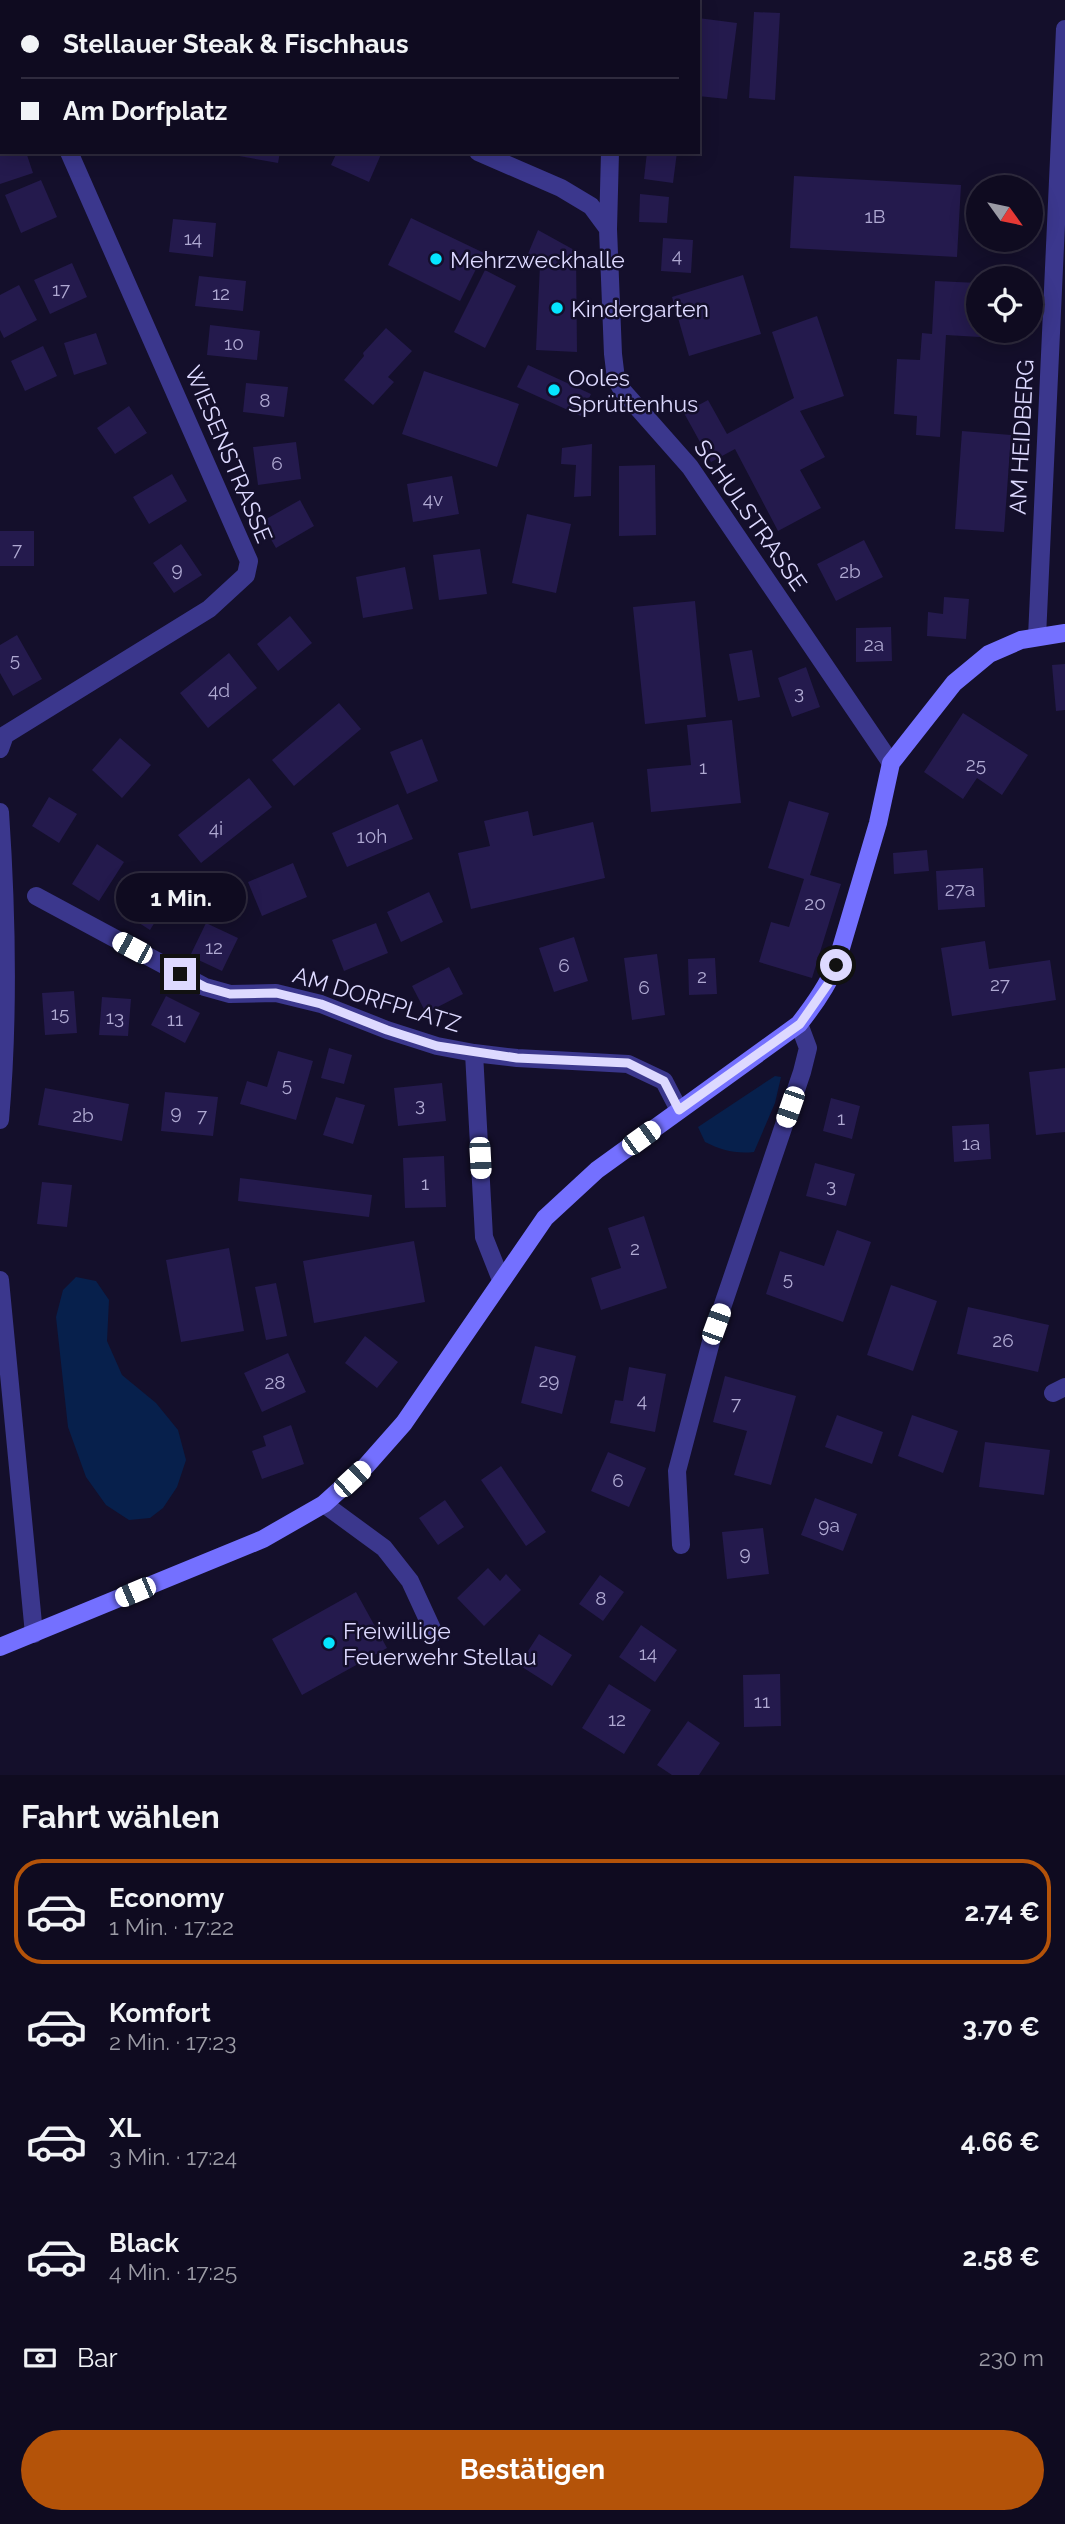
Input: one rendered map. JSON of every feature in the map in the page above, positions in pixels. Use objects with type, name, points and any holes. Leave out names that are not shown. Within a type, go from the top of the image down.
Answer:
[{"type":"street","name":"AM HEIDBERG","points":[[1037,637],[1065,29]]},
{"type":"street","name":"WIESENSTRASSE","points":[[0,749],[5,735],[209,608],[246,575],[249,561],[70,154]]},
{"type":"street","points":[[483,154],[561,188],[591,206],[608,229]]},
{"type":"street","name":"SCHULSTRASSE","points":[[610,154],[608,229],[616,379],[622,390],[690,467],[891,762]]},
{"type":"street","points":[[0,1647],[263,1539],[324,1504],[366,1466],[404,1423],[545,1218],[597,1170],[800,1024],[828,984],[836,965],[878,823],[891,762],[954,683],[989,654],[1021,640],[1065,633]]},
{"type":"street","points":[[0,812],[5,877],[6,1036],[0,1120]]},
{"type":"street","name":"AM DORFPLATZ","points":[[36,896],[205,987],[230,994],[276,993],[321,1004],[387,1030],[437,1046],[474,1053],[517,1058],[628,1063],[664,1081],[679,1110]]},
{"type":"street","points":[[681,1545],[677,1471],[713,1334],[802,1072],[808,1048],[800,1024]]},
{"type":"street","name":"AM DORFPLATZ","points":[[474,1053],[484,1237],[501,1280]]},
{"type":"street","points":[[0,1280],[34,1634]]},
{"type":"street","points":[[324,1504],[384,1548],[410,1581],[434,1633]]},
{"type":"water","points":[[775,1076],[781,1077],[775,1103],[754,1152],[728,1151],[705,1142],[698,1127]]},
{"type":"water","points":[[76,1277],[96,1281],[109,1300],[107,1341],[122,1375],[156,1403],[178,1430],[186,1460],[177,1487],[163,1508],[150,1518],[129,1520],[106,1505],[86,1477],[68,1427],[56,1317],[63,1290]]},
{"type":"building","points":[[754,12],[780,13],[775,100],[749,98]]},
{"type":"building","points":[[700,18],[737,23],[727,99],[700,96]]},
{"type":"building","points":[[0,154],[27,154],[33,173],[0,184]]},
{"type":"building","points":[[239,154],[280,154],[278,163]]},
{"type":"building","points":[[336,154],[381,154],[369,182],[331,165]]},
{"type":"building","points":[[647,154],[677,154],[673,183],[644,179]]},
{"type":"building","points":[[794,176],[961,185],[957,257],[790,248]]},
{"type":"building","points":[[41,180],[57,217],[21,233],[5,195]]},
{"type":"building","points":[[640,194],[669,197],[667,223],[639,222]]},
{"type":"building","name":"Mehrzweckhalle","points":[[411,218],[484,253],[460,301],[388,265]]},
{"type":"building","points":[[173,219],[216,223],[213,257],[169,252]]},
{"type":"building","name":"Kindergarten","points":[[538,230],[576,251],[577,352],[536,350],[540,265],[525,261]]},
{"type":"building","points":[[663,238],[693,240],[691,273],[661,271]]},
{"type":"building","points":[[72,263],[87,297],[50,314],[34,280]]},
{"type":"building","points":[[485,270],[516,286],[485,348],[454,332]]},
{"type":"building","points":[[743,275],[761,334],[689,356],[672,297]]},
{"type":"building","points":[[199,276],[246,281],[243,311],[195,306]]},
{"type":"building","points":[[935,281],[966,282],[966,336],[946,335],[940,437],[916,435],[917,416],[894,414],[897,359],[920,360],[922,333],[932,334]]},
{"type":"building","points":[[19,285],[37,320],[4,338],[0,330],[0,295]]},
{"type":"building","points":[[817,316],[844,396],[800,411],[825,457],[800,470],[821,508],[778,531],[735,449],[711,462],[684,413],[708,400],[727,434],[794,398],[772,332]]},
{"type":"building","points":[[210,325],[260,331],[257,360],[207,355]]},
{"type":"building","points":[[386,328],[412,351],[388,377],[394,382],[373,405],[344,380],[364,356],[363,353]]},
{"type":"building","points":[[96,333],[107,364],[74,375],[64,343]]},
{"type":"building","points":[[43,346],[57,376],[25,391],[11,361]]},
{"type":"building","name":"Ooles Sprüttenhus","points":[[528,365],[591,394],[581,416],[517,387]]},
{"type":"building","points":[[424,371],[519,404],[497,467],[402,434]]},
{"type":"building","points":[[246,383],[288,387],[284,417],[243,412]]},
{"type":"building","points":[[129,406],[147,433],[115,454],[97,428]]},
{"type":"building","points":[[962,431],[1011,435],[1004,532],[955,529]]},
{"type":"building","points":[[296,442],[301,479],[258,485],[253,447]]},
{"type":"building","points":[[592,444],[591,496],[574,497],[576,465],[561,464],[562,448]]},
{"type":"building","points":[[655,465],[656,535],[619,536],[619,466]]},
{"type":"building","points":[[172,474],[187,501],[149,524],[133,497]]},
{"type":"building","points":[[452,476],[459,514],[413,522],[407,484]]},
{"type":"building","points":[[300,500],[314,526],[276,548],[261,522]]},
{"type":"building","points":[[527,514],[571,524],[556,593],[512,583]]},
{"type":"building","points":[[0,531],[34,531],[34,566],[0,566]]},
{"type":"building","points":[[864,540],[883,577],[836,601],[817,564]]},
{"type":"building","points":[[181,544],[202,575],[174,593],[153,563]]},
{"type":"building","points":[[480,549],[487,594],[439,600],[433,555]]},
{"type":"building","points":[[405,567],[413,609],[363,618],[356,577]]},
{"type":"building","points":[[944,597],[969,599],[966,639],[927,636],[928,612],[943,614]]},
{"type":"building","points":[[695,601],[706,717],[645,724],[633,607]]},
{"type":"building","points":[[290,616],[312,643],[278,671],[257,644]]},
{"type":"building","points":[[891,627],[892,661],[856,662],[856,628]]},
{"type":"building","points":[[17,635],[42,679],[13,696],[0,673],[0,645]]},
{"type":"building","points":[[752,650],[760,697],[738,701],[729,654]]},
{"type":"building","points":[[229,653],[257,688],[208,728],[180,693]]},
{"type":"building","points":[[1065,664],[1065,710],[1056,711],[1052,665]]},
{"type":"building","points":[[806,667],[820,707],[792,717],[778,678]]},
{"type":"building","points":[[339,703],[361,729],[294,786],[272,760]]},
{"type":"building","points":[[963,713],[1028,755],[1002,795],[977,778],[963,799],[924,772]]},
{"type":"building","points":[[732,720],[741,803],[651,812],[647,769],[691,765],[687,725]]},
{"type":"building","points":[[120,738],[151,765],[122,798],[92,770]]},
{"type":"building","points":[[422,739],[438,781],[407,794],[390,752]]},
{"type":"building","points":[[249,778],[272,807],[201,863],[178,835]]},
{"type":"building","points":[[49,797],[77,814],[59,843],[32,826]]},
{"type":"building","points":[[789,801],[829,813],[810,875],[841,884],[812,978],[759,962],[771,922],[789,927],[804,879],[768,868]]},
{"type":"building","points":[[398,804],[413,839],[347,867],[332,833]]},
{"type":"building","points":[[528,811],[533,836],[593,822],[605,878],[471,909],[458,853],[490,846],[484,821]]},
{"type":"building","points":[[97,844],[124,862],[99,901],[72,884]]},
{"type":"building","points":[[927,850],[929,871],[894,874],[893,853]]},
{"type":"building","points":[[293,863],[307,897],[262,916],[248,882]]},
{"type":"building","points":[[983,868],[985,907],[938,910],[936,871]]},
{"type":"building","points":[[140,883],[168,901],[150,930],[122,912]]},
{"type":"building","points":[[429,892],[443,922],[401,942],[387,912]]},
{"type":"building","points":[[206,923],[238,938],[222,971],[190,956]]},
{"type":"building","points":[[376,923],[388,953],[344,971],[332,940]]},
{"type":"building","points":[[574,937],[588,981],[554,992],[539,948]]},
{"type":"building","points":[[985,941],[989,969],[1050,960],[1056,1000],[952,1016],[941,948]]},
{"type":"building","points":[[657,954],[665,1015],[632,1020],[624,958]]},
{"type":"building","points":[[715,958],[717,994],[689,995],[688,959]]},
{"type":"building","points":[[449,967],[463,994],[426,1013],[412,986]]},
{"type":"building","points":[[74,991],[77,1033],[45,1035],[42,993]]},
{"type":"building","points":[[166,996],[200,1013],[185,1043],[151,1025]]},
{"type":"building","points":[[102,997],[131,999],[128,1036],[99,1035]]},
{"type":"building","points":[[329,1048],[352,1055],[344,1084],[321,1078]]},
{"type":"building","points":[[278,1051],[313,1061],[296,1120],[240,1104],[247,1081],[267,1087]]},
{"type":"building","points":[[1065,1068],[1065,1132],[1036,1135],[1029,1072]]},
{"type":"building","points":[[442,1083],[446,1121],[398,1126],[394,1088]]},
{"type":"building","points":[[45,1088],[129,1104],[122,1141],[38,1125]]},
{"type":"building","points":[[165,1092],[218,1097],[213,1136],[161,1131]]},
{"type":"building","points":[[336,1097],[365,1105],[353,1144],[323,1135]]},
{"type":"building","points":[[831,1098],[860,1106],[852,1139],[823,1131]]},
{"type":"building","points":[[989,1124],[991,1159],[954,1162],[952,1126]]},
{"type":"building","points":[[444,1156],[446,1207],[405,1208],[403,1158]]},
{"type":"building","points":[[815,1163],[855,1174],[846,1206],[806,1196]]},
{"type":"building","points":[[240,1178],[372,1195],[369,1217],[238,1201]]},
{"type":"building","points":[[42,1182],[72,1185],[67,1227],[37,1224]]},
{"type":"building","points":[[644,1216],[667,1288],[601,1310],[591,1278],[621,1268],[608,1228]]},
{"type":"building","points":[[837,1230],[871,1242],[843,1322],[766,1294],[780,1251],[824,1266]]},
{"type":"building","points":[[414,1241],[425,1302],[314,1323],[303,1261]]},
{"type":"building","points":[[229,1248],[244,1331],[181,1342],[166,1260]]},
{"type":"building","points":[[276,1283],[287,1336],[266,1340],[255,1287]]},
{"type":"building","points":[[891,1285],[937,1301],[913,1371],[867,1355]]},
{"type":"building","points":[[968,1307],[1049,1325],[1038,1372],[957,1354]]},
{"type":"building","points":[[365,1336],[398,1362],[377,1388],[345,1363]]},
{"type":"building","points":[[535,1346],[576,1356],[562,1414],[521,1403]]},
{"type":"building","points":[[288,1353],[306,1392],[262,1412],[244,1373]]},
{"type":"building","points":[[629,1367],[666,1374],[655,1432],[610,1423],[615,1400],[623,1401]]},
{"type":"building","points":[[725,1376],[796,1396],[771,1485],[734,1475],[747,1431],[713,1422]]},
{"type":"building","points":[[837,1415],[883,1432],[872,1464],[825,1447]]},
{"type":"building","points":[[912,1415],[958,1431],[943,1473],[898,1456]]},
{"type":"building","points":[[291,1425],[304,1464],[262,1479],[252,1451],[266,1446],[263,1436]]},
{"type":"building","points":[[985,1442],[1050,1450],[1044,1495],[979,1487]]},
{"type":"building","points":[[608,1452],[646,1468],[629,1507],[591,1491]]},
{"type":"building","points":[[501,1466],[546,1532],[526,1546],[481,1480]]},
{"type":"building","points":[[815,1498],[857,1514],[843,1551],[801,1535]]},
{"type":"building","points":[[445,1500],[464,1527],[438,1545],[419,1518]]},
{"type":"building","points":[[763,1528],[769,1574],[727,1579],[722,1532]]},
{"type":"building","points":[[488,1568],[500,1581],[506,1574],[521,1590],[484,1626],[457,1598]]},
{"type":"building","points":[[600,1575],[624,1592],[603,1621],[579,1604]]},
{"type":"building","name":"Freiwillige Feuerwehr Stellau","points":[[356,1592],[387,1648],[302,1695],[272,1639]]},
{"type":"building","points":[[641,1625],[677,1650],[655,1682],[619,1657]]},
{"type":"building","points":[[539,1634],[572,1655],[552,1686],[519,1665]]},
{"type":"building","points":[[780,1674],[781,1726],[744,1727],[743,1675]]},
{"type":"building","points":[[609,1684],[651,1710],[624,1754],[582,1728]]},
{"type":"building","points":[[688,1721],[720,1743],[699,1775],[672,1775],[657,1765]]},
{"type":"place","name":"Mehrzweckhalle","points":[[436,259]]},
{"type":"place","name":"Kindergarten","points":[[557,308]]},
{"type":"place","name":"Ooles Sprüttenhus","points":[[554,390]]},
{"type":"place","name":"Freiwillige Feuerwehr Stellau","points":[[329,1643]]},
{"type":"route","points":[[180,974],[205,987],[230,994],[276,993],[321,1004],[437,1046],[517,1058],[628,1063],[664,1081],[679,1110],[800,1024],[828,984],[836,965]]}]
